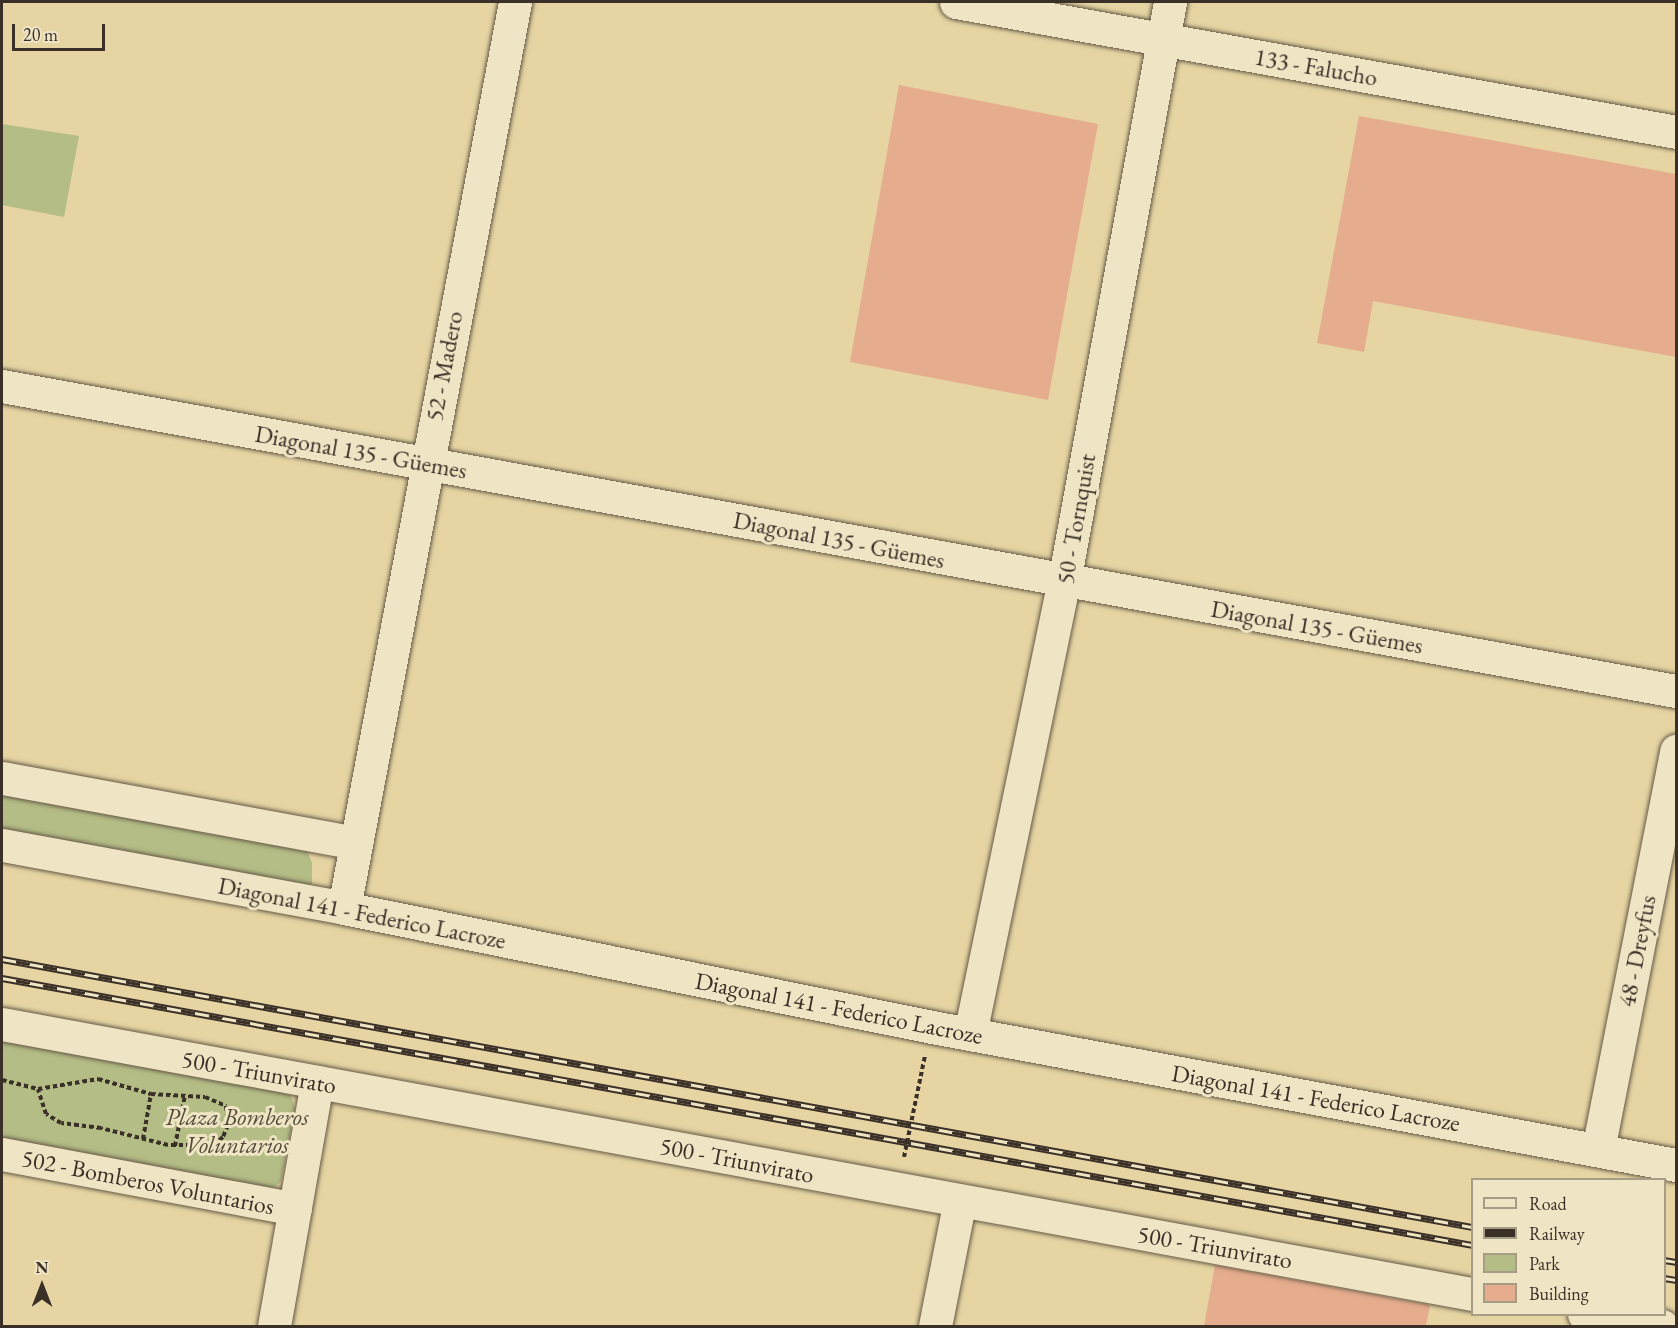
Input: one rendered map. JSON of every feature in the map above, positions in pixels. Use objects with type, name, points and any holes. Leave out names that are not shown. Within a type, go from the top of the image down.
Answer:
[{"type":"street","name":"52 - Madero","points":[[344,908],[515,2]]},
{"type":"street","name":"133 - Falucho","points":[[956,2],[1677,132]]},
{"type":"street","name":"50 - Tornquist","points":[[970,1034],[1065,582],[1170,2]]},
{"type":"street","name":"Diagonal 135 - Güemes","points":[[2,386],[1065,582],[1677,691]]},
{"type":"street","name":"48 - Dreyfus","points":[[1598,1150],[1677,752]]},
{"type":"street","points":[[2,778],[355,843]]},
{"type":"street","name":"Diagonal 141 - Federico Lacroze","points":[[2,845],[344,908],[932,1027],[1677,1165]]},
{"type":"street","name":"500 - Triunvirato","points":[[2,1024],[898,1191],[960,1200],[1471,1294]]},
{"type":"street","points":[[274,1326],[317,1082]]},
{"type":"street","name":"502 - Bomberos Voluntarios","points":[[2,1154],[295,1209]]},
{"type":"street","points":[[935,1326],[960,1200]]},
{"type":"street","points":[[1597,1316],[1662,1326]]},
{"type":"path","points":[[898,1191],[932,1027]]},
{"type":"path","points":[[2,1080],[38,1089],[98,1079],[151,1094],[185,1095],[218,1100],[229,1115],[228,1125],[223,1137],[213,1145],[175,1146],[78,1123],[61,1123],[46,1114],[38,1089]]},
{"type":"path","points":[[143,1139],[151,1094]]},
{"type":"path","points":[[175,1146],[185,1095]]},
{"type":"green space","points":[[2,124],[79,136],[64,217],[2,205]]},
{"type":"green space","points":[[2,795],[307,850],[312,863],[312,884],[301,894],[2,838]]},
{"type":"green space","name":"Plaza Bomberos Voluntarios","points":[[2,1031],[290,1092],[295,1109],[281,1181],[274,1189],[2,1141]]},
{"type":"building","points":[[899,85],[1098,124],[1048,400],[850,362]]},
{"type":"building","points":[[1359,116],[1676,174],[1676,357],[1373,301],[1364,352],[1317,343]]},
{"type":"building","points":[[1215,1265],[1430,1305],[1426,1326],[1204,1326]]},
{"type":"railway","points":[[2,959],[1471,1227]]},
{"type":"railway","points":[[2,978],[1471,1245]]},
{"type":"railway","points":[[1666,1260],[1676,1262]]},
{"type":"railway","points":[[1666,1278],[1676,1280]]}]
